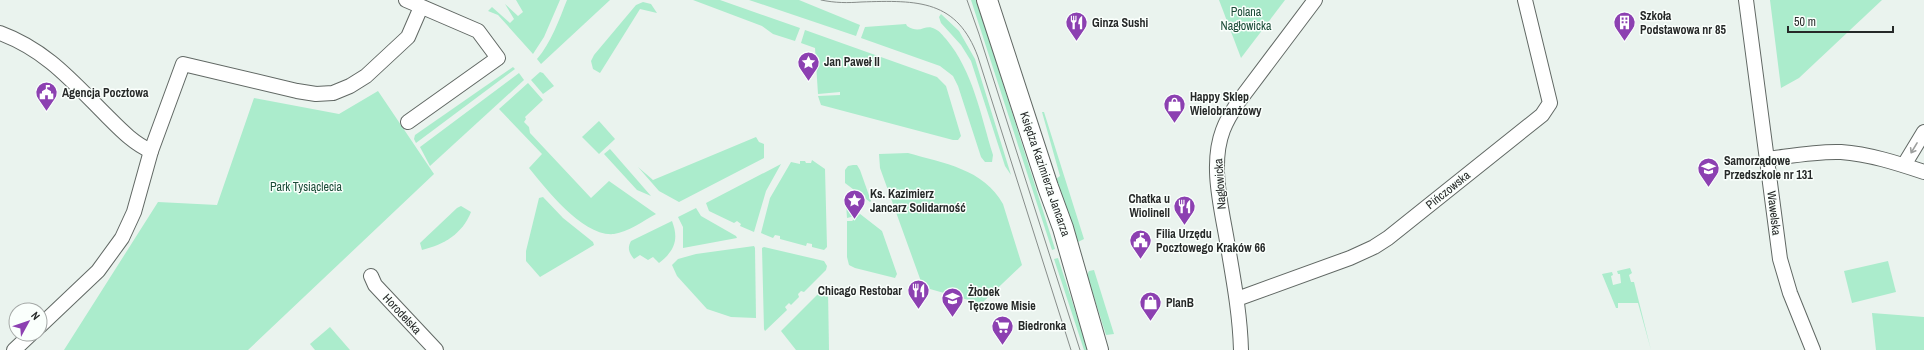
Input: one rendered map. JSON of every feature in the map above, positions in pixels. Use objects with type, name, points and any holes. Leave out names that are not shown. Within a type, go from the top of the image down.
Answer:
[{"type":"street","points":[[406,0],[478,31],[498,58],[408,122]]},
{"type":"street","name":"Księdza Kazimierza Jancarza","points":[[986,0],[1063,228],[1098,350]]},
{"type":"street","name":"Nagłowicka","points":[[1241,350],[1237,300],[1218,182],[1217,158],[1222,130],[1239,101],[1315,0]]},
{"type":"street","name":"Pińczowska","points":[[1237,300],[1350,258],[1374,247],[1388,238],[1542,115],[1550,103],[1525,0]]},
{"type":"street","name":"Wawelska","points":[[1746,0],[1780,259],[1790,293],[1814,350]]},
{"type":"street","points":[[48,319],[86,283],[118,246],[134,212],[151,151],[183,64],[297,91],[316,94],[333,93],[350,86],[366,76],[408,37],[421,7]]},
{"type":"street","points":[[0,33],[25,44],[47,57],[65,72],[130,138],[151,151]]},
{"type":"street","points":[[1904,165],[1924,132]]},
{"type":"street","points":[[1767,159],[1840,152],[1859,154],[1904,165],[1924,172]]},
{"type":"street","name":"Horodelska","points":[[371,276],[375,285],[436,350]]},
{"type":"street","points":[[14,350],[22,342]]},
{"type":"green space","points":[[516,0],[560,0],[544,37],[533,54],[498,15],[488,11],[492,7],[510,23],[514,19],[505,4],[518,16],[523,12]]},
{"type":"green space","points":[[567,0],[610,0],[541,64],[537,59],[551,39]]},
{"type":"green space","points":[[693,0],[720,0],[800,28],[795,41],[773,34],[762,26]]},
{"type":"green space","points":[[749,0],[799,0],[860,25],[856,36]]},
{"type":"green space","points":[[971,0],[976,0],[983,20],[1055,249],[1052,250]]},
{"type":"green space","name":"Polana Nagłowicka","points":[[1219,0],[1285,0],[1241,58]]},
{"type":"green space","points":[[1770,0],[1882,0],[1799,78],[1781,88]]},
{"type":"green space","points":[[643,2],[651,4],[657,13],[640,9],[600,73],[593,69],[591,61],[594,55],[636,5]]},
{"type":"green space","points":[[941,14],[959,31],[975,59],[1011,175],[1005,166],[971,61],[961,45],[941,23],[939,17]]},
{"type":"green space","points":[[906,24],[907,26],[916,29],[928,27],[937,30],[946,39],[955,52],[970,79],[993,155],[992,162],[985,162],[981,157],[958,86],[953,76],[940,66],[861,38],[865,27]]},
{"type":"green space","points":[[805,30],[937,77],[946,86],[961,136],[958,140],[953,140],[821,105],[818,96],[840,95],[840,92],[818,94],[815,48],[801,43]]},
{"type":"green space","points":[[513,67],[515,69],[416,143],[414,139],[415,135]]},
{"type":"green space","points":[[540,72],[543,73],[554,86],[543,94],[531,80]]},
{"type":"green space","points":[[519,73],[524,80],[430,166],[420,147]]},
{"type":"green space","points":[[528,83],[543,100],[525,117],[526,119],[524,122],[529,127],[530,133],[591,198],[609,181],[656,214],[625,231],[614,234],[602,233],[590,228],[578,220],[556,199],[529,168],[542,154],[499,109]]},
{"type":"green space","name":"Park Tysiąclecia","points":[[378,91],[434,174],[248,350],[64,350],[158,202],[217,205],[254,98],[339,114]]},
{"type":"green space","points":[[1042,112],[1044,112],[1084,239],[1076,243],[1056,179],[1060,176]]},
{"type":"green space","points":[[599,121],[615,139],[599,154],[582,137]]},
{"type":"green space","points":[[756,137],[759,142],[764,144],[764,158],[679,202],[659,191],[638,167],[653,180]]},
{"type":"green space","points":[[610,149],[651,196],[637,190],[604,154]]},
{"type":"green space","points":[[908,153],[948,164],[974,175],[995,192],[1003,204],[1022,265],[983,302],[979,303],[923,287],[880,168],[879,154]]},
{"type":"green space","points":[[812,160],[825,169],[827,247],[824,250],[812,247],[812,244],[807,243],[806,246],[780,239],[780,236],[775,235],[773,238],[761,233],[770,198],[791,162],[800,164],[800,161],[805,161],[806,163],[811,163]]},
{"type":"green space","points":[[781,164],[766,191],[754,232],[740,226],[741,224],[737,221],[734,223],[709,211],[706,203]]},
{"type":"green space","points":[[857,165],[860,170],[871,201],[870,202],[845,183],[845,170],[848,166]]},
{"type":"green space","points":[[543,197],[563,218],[593,242],[594,245],[540,277],[526,261],[526,251],[539,198]]},
{"type":"green space","points":[[846,203],[882,231],[897,274],[895,278],[855,268],[849,265],[847,257],[847,221],[852,221],[860,214],[858,213],[855,216],[847,218]]},
{"type":"green space","points":[[461,206],[471,212],[458,232],[438,245],[422,250],[420,243]]},
{"type":"green space","points":[[696,208],[701,216],[737,238],[683,248],[683,227],[678,217]]},
{"type":"green space","points":[[672,221],[675,239],[669,254],[659,263],[653,257],[648,260],[640,255],[634,259],[629,250],[631,241]]},
{"type":"green space","points":[[754,246],[756,318],[731,317],[707,309],[677,276],[672,265],[678,259],[696,254]]},
{"type":"green space","points":[[764,247],[824,261],[827,266],[826,270],[804,292],[801,291],[798,294],[799,297],[791,305],[789,303],[785,307],[787,310],[765,331],[762,248]]},
{"type":"green space","points":[[1058,258],[1088,350],[1084,350],[1054,259]]},
{"type":"green space","points":[[1888,261],[1896,292],[1852,303],[1844,271]]},
{"type":"green space","points":[[1630,268],[1632,273],[1629,275],[1631,282],[1634,282],[1651,350],[1638,303],[1618,303],[1618,308],[1616,308],[1602,274],[1612,272],[1613,275],[1611,276],[1613,285],[1621,283],[1620,274],[1618,274],[1617,271]]},
{"type":"green space","points":[[1094,270],[1114,334],[1106,335],[1087,275],[1089,271]]},
{"type":"green space","points":[[825,287],[828,290],[829,350],[796,350],[781,331]]},
{"type":"green space","points":[[1872,313],[1924,317],[1924,350],[1876,350]]},
{"type":"green space","points":[[330,327],[350,350],[315,350],[310,344]]},
{"type":"tram line","points":[[821,0],[831,2],[882,1],[918,3],[933,7],[947,14],[959,24],[969,38],[978,57],[1071,350]]},
{"type":"tram line","points":[[967,0],[1080,350]]},
{"type":"place","name":"Ginza Sushi","points":[[1076,42]]},
{"type":"place","name":"Szkoła Podstawowa nr 85","points":[[1624,42]]},
{"type":"place","name":"Jan Paweł II","points":[[809,82]]},
{"type":"place","name":"Agencja Pocztowa","points":[[46,112]]},
{"type":"place","name":"Happy Sklep Wielobranżowy","points":[[1175,124]]},
{"type":"place","name":"Samorządowe Przedszkole nr 131","points":[[1709,188]]},
{"type":"place","name":"Ks. Kazimierz Jancarz Solidarność","points":[[855,220]]},
{"type":"place","name":"Chatka u Wiolinell","points":[[1185,226]]},
{"type":"place","name":"Filia Urzędu Pocztowego Kraków 66","points":[[1141,260]]},
{"type":"place","name":"Chicago Restobar","points":[[918,310]]},
{"type":"place","name":"Żłobek Tęczowe Misie","points":[[953,318]]},
{"type":"place","name":"PlanB","points":[[1151,322]]},
{"type":"place","name":"Biedronka","points":[[1003,346]]}]
